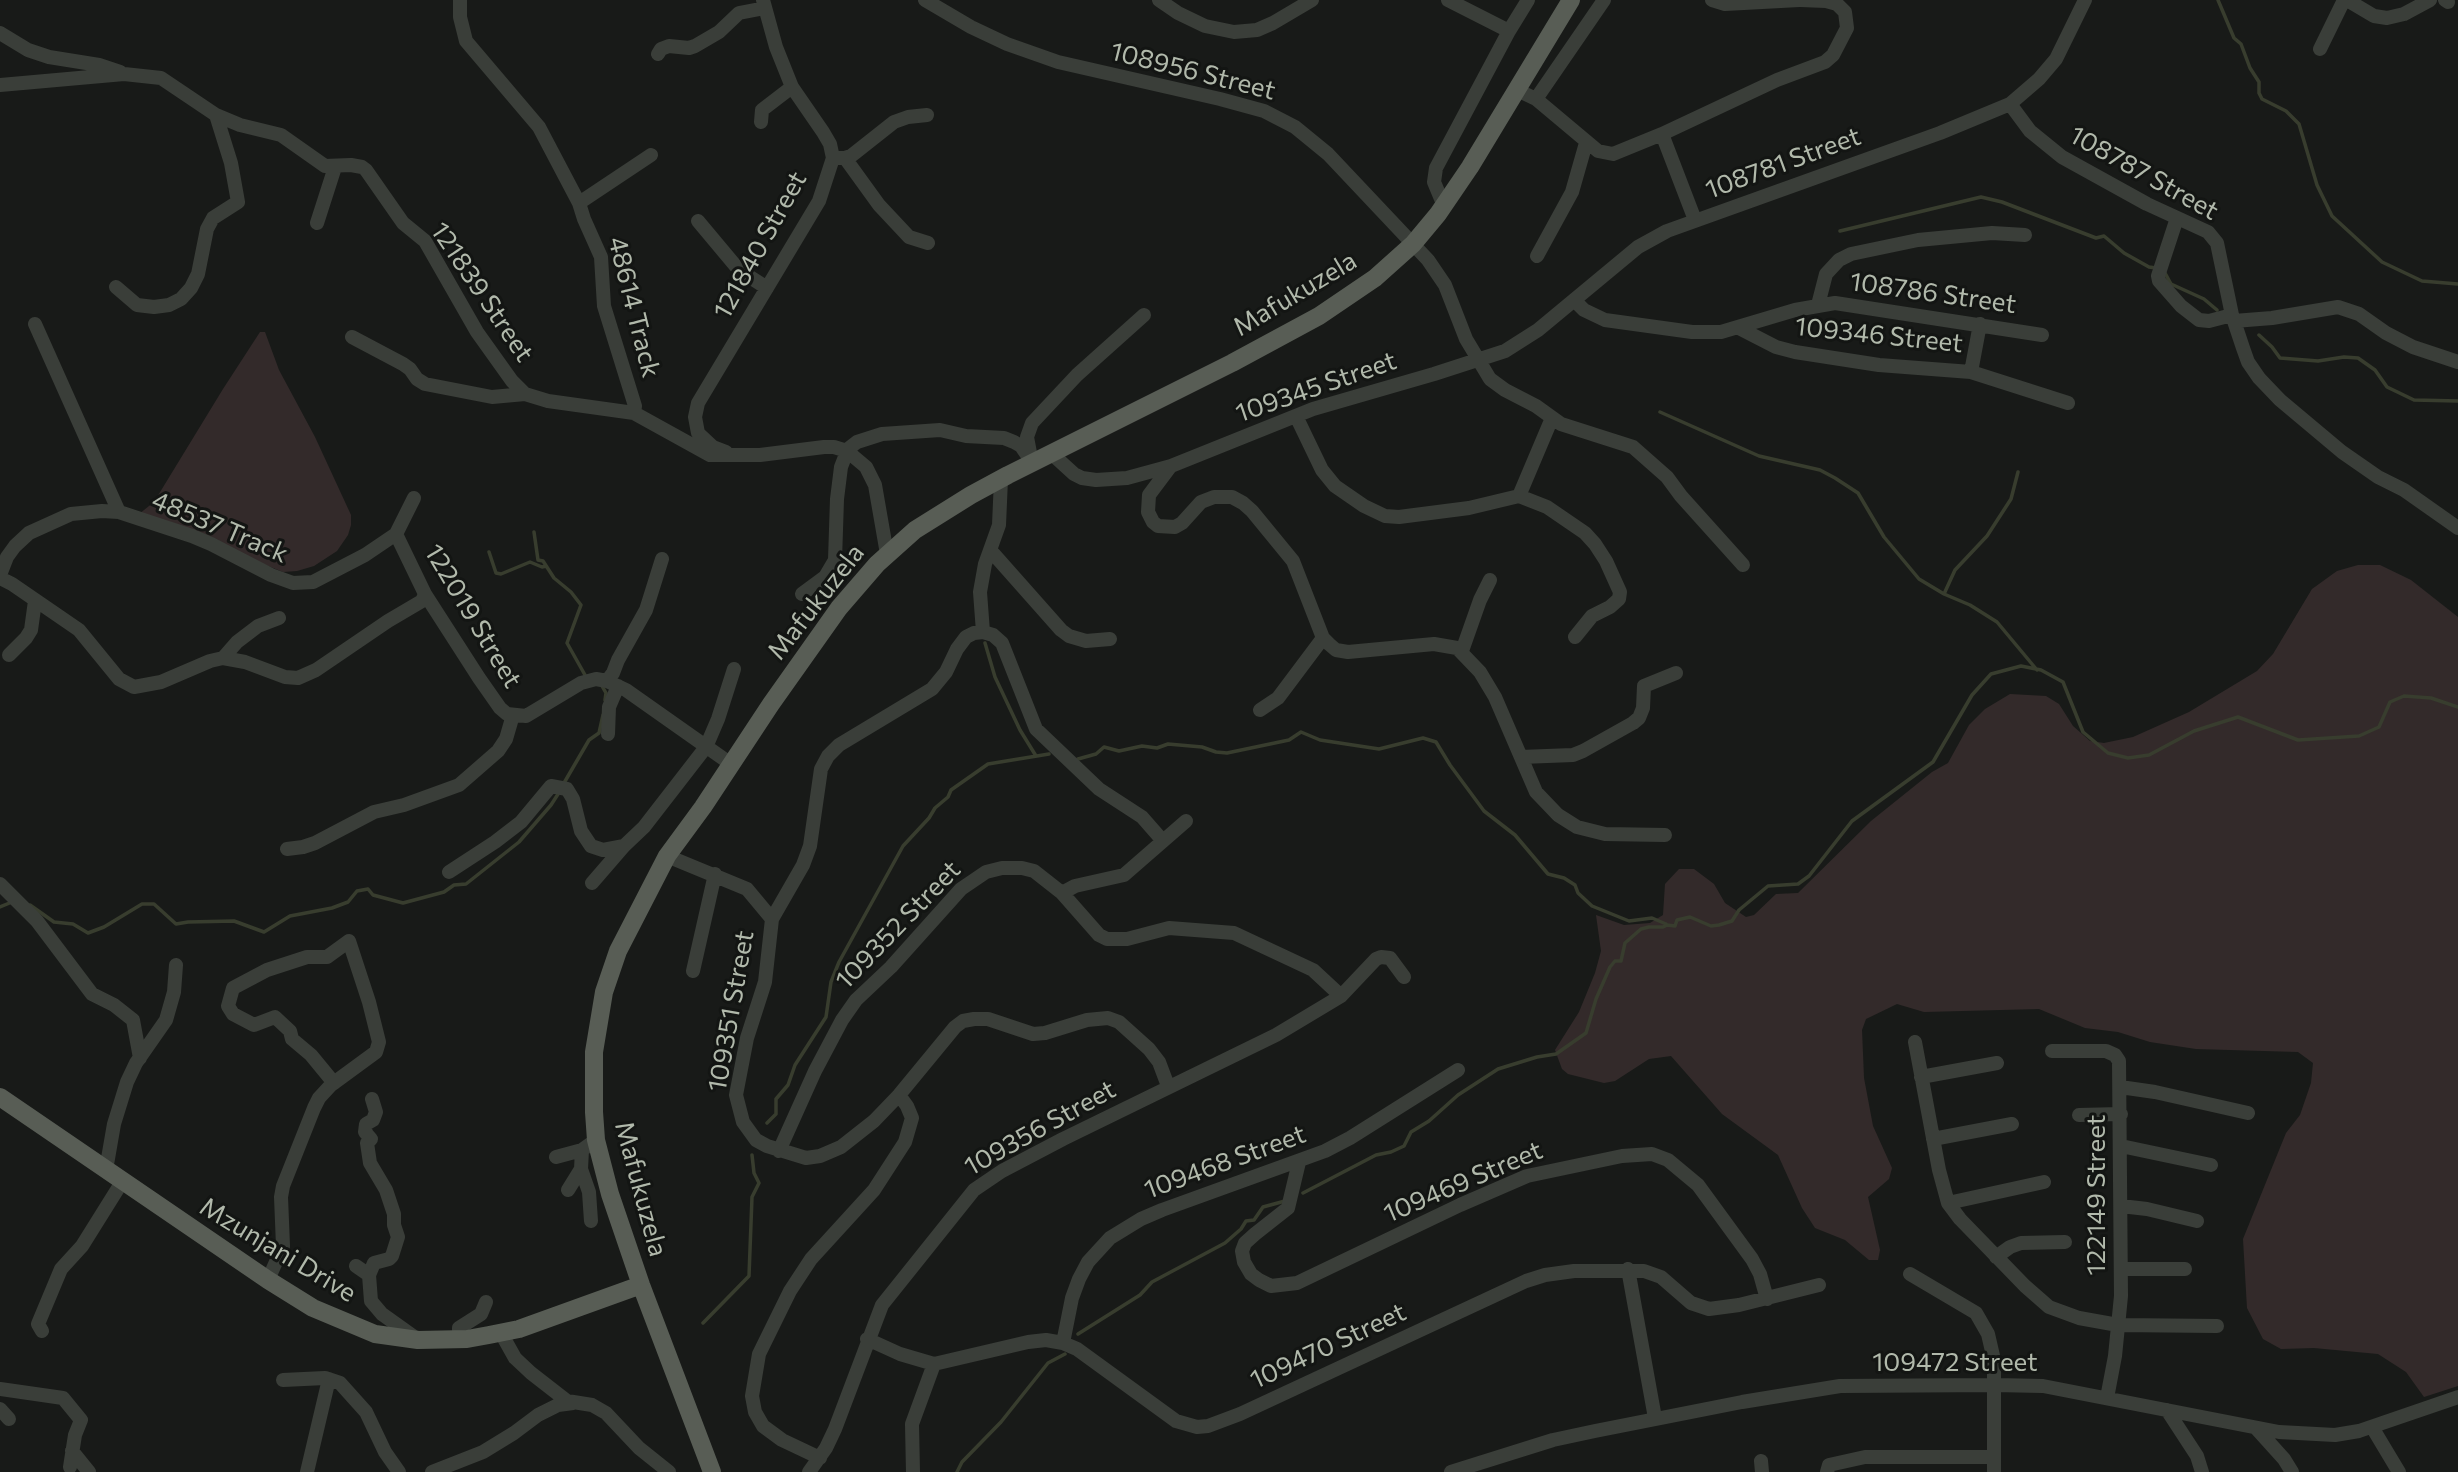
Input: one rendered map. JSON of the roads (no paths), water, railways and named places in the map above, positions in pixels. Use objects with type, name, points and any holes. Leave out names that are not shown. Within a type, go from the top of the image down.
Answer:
[{"type":"main road","name":"Mafukuzela","points":[[712,1472],[641,1285],[610,1194],[589,1145],[596,1037],[604,992],[618,951],[667,856],[839,608],[887,554],[924,525],[1001,479],[1178,391],[1319,316],[1367,284],[1413,244],[1444,206],[1571,0]]},
{"type":"main road","name":"Mzunjani Drive","points":[[0,1097],[268,1280],[313,1308],[375,1334],[418,1340],[459,1339],[501,1333],[641,1285]]},
{"type":"street","name":"48614 Track","points":[[460,0],[460,18],[466,41],[539,127],[579,203],[601,257],[604,306],[635,406],[634,413]]},
{"type":"street","name":"108956 Street","points":[[925,0],[1007,44],[1058,62],[1220,99],[1280,118],[1310,138],[1428,260],[1445,285],[1466,339],[1483,370],[1497,385],[1571,429],[1633,447],[1650,460],[1743,565]]},
{"type":"street","points":[[1159,0],[1205,26],[1234,32],[1257,30],[1312,0]]},
{"type":"street","points":[[1448,0],[1509,30]]},
{"type":"street","points":[[1444,206],[1434,182],[1436,167],[1509,30],[1528,0]]},
{"type":"street","points":[[1536,99],[1604,0]]},
{"type":"street","points":[[1517,90],[1536,99],[1571,127],[1586,143],[1598,151],[1613,154],[1825,62],[1833,55],[1847,28],[1845,12],[1837,4],[1826,1],[1725,4],[1712,0]]},
{"type":"street","name":"108781 Street","points":[[1478,359],[1505,351],[1525,340],[1638,247],[1667,231],[1941,133],[2010,104],[2048,69],[2064,45],[2085,0]]},
{"type":"street","points":[[2320,49],[2345,0],[2374,16],[2387,18],[2404,14],[2430,0]]},
{"type":"street","points":[[658,54],[668,47],[695,46],[719,32],[738,13],[764,4]]},
{"type":"street","name":"121840 Street","points":[[737,456],[713,447],[703,439],[696,424],[695,411],[819,201],[839,158],[792,87],[776,47],[764,4]]},
{"type":"street","points":[[0,33],[28,50],[49,57],[99,65],[124,74]]},
{"type":"street","points":[[0,85],[124,74]]},
{"type":"street","name":"121839 Street","points":[[124,74],[161,78],[216,115],[240,125],[281,135],[318,162],[335,167],[351,165],[366,170],[403,223],[425,241],[477,332],[512,381],[525,394],[548,401],[634,413],[702,452],[720,457],[824,447],[847,451]]},
{"type":"street","points":[[761,122],[762,110],[792,87]]},
{"type":"street","name":"108787 Street","points":[[2010,104],[2030,131],[2062,156],[2147,204],[2208,232],[2217,243],[2233,318],[2252,370],[2280,400],[2350,458],[2404,490],[2458,528]]},
{"type":"street","points":[[116,287],[137,305],[154,307],[169,305],[181,299],[191,288],[198,274],[207,229],[213,218],[238,202],[231,163],[216,115]]},
{"type":"street","points":[[927,115],[894,122],[839,158],[901,229],[918,242],[928,243]]},
{"type":"street","points":[[1662,134],[1695,220]]},
{"type":"street","points":[[1537,256],[1572,192],[1586,143]]},
{"type":"street","points":[[579,203],[651,155]]},
{"type":"street","points":[[317,223],[335,167]]},
{"type":"street","points":[[2177,218],[2160,270],[2166,290],[2199,320],[2272,318],[2338,307],[2359,314],[2413,347],[2458,362]]},
{"type":"street","points":[[698,221],[739,270],[767,288]]},
{"type":"street","points":[[1818,305],[1826,274],[1839,260],[1851,254],[1918,240],[1992,233],[2025,235]]},
{"type":"street","name":"108786 Street","points":[[1575,301],[1593,316],[1643,327],[1704,333],[1739,328],[1818,305],[1849,304],[2042,335]]},
{"type":"street","points":[[1032,462],[1027,437],[1032,423],[1077,375],[1144,315]]},
{"type":"street","points":[[35,324],[119,512]]},
{"type":"street","name":"109346 Street","points":[[1739,328],[1776,347],[1796,352],[1890,366],[1971,372],[1980,324]]},
{"type":"street","points":[[352,337],[410,369],[417,379],[425,384],[492,397],[525,394]]},
{"type":"street","name":"109345 Street","points":[[1051,453],[1082,478],[1118,480],[1171,466],[1296,416],[1478,359]]},
{"type":"street","points":[[1971,372],[2068,403]]},
{"type":"street","points":[[1296,416],[1322,470],[1335,486],[1364,506],[1385,516],[1451,511],[1519,496],[1547,507],[1585,533],[1595,544],[1620,592],[1619,599],[1592,616],[1575,637]]},
{"type":"street","points":[[1519,496],[1552,418]]},
{"type":"street","points":[[802,594],[825,577],[835,559],[841,467],[851,445],[868,437],[940,430],[966,436],[1004,438],[1021,446],[1032,462]]},
{"type":"street","points":[[847,451],[866,467],[875,485],[887,554]]},
{"type":"street","points":[[1171,466],[1149,495],[1148,512],[1158,526],[1175,527],[1201,502],[1214,497],[1232,497],[1243,503],[1293,561],[1323,638],[1336,650],[1348,652],[1434,644],[1462,651],[1480,672],[1495,697],[1536,792],[1558,816],[1590,831],[1605,834],[1665,835]]},
{"type":"street","points":[[983,632],[980,592],[985,564],[999,525],[1001,479]]},
{"type":"street","points":[[396,534],[414,498]]},
{"type":"street","name":"48537 Track","points":[[0,577],[7,557],[29,533],[71,514],[88,511],[119,512],[211,544],[271,575],[303,584],[325,578],[396,534]]},
{"type":"street","name":"122019 Street","points":[[396,534],[425,594],[500,708],[513,715],[526,716],[581,683],[596,679],[612,683]]},
{"type":"street","points":[[991,551],[1069,636],[1086,640],[1110,639]]},
{"type":"street","points":[[608,734],[613,673],[646,610],[662,559]]},
{"type":"street","points":[[0,577],[79,630],[88,638],[103,662],[127,685],[145,686],[223,658],[245,662],[285,677],[298,678],[316,670],[422,601],[425,594]]},
{"type":"street","points":[[1462,651],[1490,580]]},
{"type":"street","points":[[9,655],[31,631],[35,601]]},
{"type":"street","points":[[223,658],[257,626],[279,618]]},
{"type":"street","points":[[772,919],[803,864],[810,846],[821,769],[828,756],[839,746],[932,689],[946,672],[966,638],[974,633],[993,635],[1002,643],[1036,729],[1100,789],[1142,817],[1163,841]]},
{"type":"street","points":[[1260,710],[1278,698],[1323,638]]},
{"type":"street","points":[[592,883],[644,827],[706,747],[734,669]]},
{"type":"street","points":[[1521,757],[1573,755],[1583,751],[1639,718],[1643,708],[1644,686],[1675,673]]},
{"type":"street","points":[[612,683],[731,764]]},
{"type":"street","points":[[287,849],[315,843],[374,812],[404,805],[459,785],[498,751],[506,739],[513,715]]},
{"type":"street","points":[[449,872],[521,822],[551,786],[566,789],[573,799],[581,831],[591,846],[603,850],[624,846]]},
{"type":"street","points":[[1062,893],[1075,886],[1124,875],[1186,821]]},
{"type":"street","name":"109351 Street","points":[[667,856],[715,874],[747,890],[772,919],[765,982],[747,1038],[736,1096],[743,1122],[756,1140],[779,1151],[806,1158],[841,1147],[874,1121],[899,1095],[955,1027],[974,1018],[988,1018],[1033,1034],[1108,1017],[1119,1022],[1149,1049],[1159,1062],[1168,1086]]},
{"type":"street","name":"109352 Street","points":[[779,1151],[815,1071],[842,1020],[856,1000],[891,967],[961,889],[986,872],[1002,868],[1034,871],[1062,893],[1099,935],[1107,939],[1127,939],[1169,928],[1234,933],[1313,970],[1341,996]]},
{"type":"street","points":[[694,971],[715,874]]},
{"type":"street","points":[[0,884],[37,921],[92,994],[114,1005],[133,1020],[140,1058]]},
{"type":"street","points":[[268,1280],[283,1246],[283,1186],[319,1098],[334,1083],[376,1052],[379,1042],[349,942],[327,957],[307,957],[267,970],[233,988],[228,1006],[233,1014],[254,1025],[275,1017],[334,1083]]},
{"type":"street","name":"109356 Street","points":[[809,1472],[820,1458],[835,1429],[882,1305],[974,1189],[1002,1171],[1168,1086],[1276,1035],[1350,990],[1372,963],[1381,957],[1390,958],[1404,977]]},
{"type":"street","points":[[106,1170],[119,1105],[140,1058],[166,1020],[174,992],[176,965]]},
{"type":"street","points":[[1915,1042],[1948,1203],[1996,1257],[2049,1307],[2079,1318],[2118,1325],[2217,1326]]},
{"type":"street","name":"122149 Street","points":[[2052,1051],[2112,1053],[2119,1061],[2121,1269],[2118,1325],[2107,1398]]},
{"type":"street","points":[[1921,1077],[1997,1063]]},
{"type":"street","name":"109468 Street","points":[[1063,1343],[1072,1298],[1079,1279],[1088,1262],[1110,1238],[1151,1214],[1299,1162],[1350,1138],[1458,1070]]},
{"type":"street","points":[[2120,1087],[2248,1113]]},
{"type":"street","points":[[820,1458],[782,1440],[763,1426],[755,1412],[752,1396],[759,1354],[790,1291],[811,1259],[874,1190],[905,1142],[912,1118],[899,1095]]},
{"type":"street","points":[[372,1099],[376,1112],[373,1120],[366,1124],[365,1132],[371,1139],[367,1143],[370,1163],[386,1190],[398,1237],[392,1256],[374,1263],[369,1275],[371,1301],[382,1314],[418,1340]]},
{"type":"street","points":[[2078,1115],[2121,1114]]},
{"type":"street","points":[[1933,1139],[2011,1124]]},
{"type":"street","points":[[556,1157],[589,1145]]},
{"type":"street","points":[[568,1190],[581,1169],[589,1145]]},
{"type":"street","points":[[2121,1146],[2210,1165]]},
{"type":"street","name":"109469 Street","points":[[1299,1162],[1288,1208],[1245,1243],[1242,1251],[1244,1262],[1251,1274],[1271,1286],[1291,1285],[1304,1280],[1527,1176],[1622,1156],[1652,1154],[1668,1160],[1699,1185],[1752,1258],[1767,1298]]},
{"type":"street","points":[[581,1169],[589,1192],[591,1221]]},
{"type":"street","points":[[42,1331],[38,1324],[61,1269],[82,1246],[122,1182]]},
{"type":"street","points":[[1948,1203],[2044,1182]]},
{"type":"street","points":[[2121,1206],[2197,1221]]},
{"type":"street","points":[[1996,1257],[2021,1243],[2065,1242]]},
{"type":"street","points":[[356,1266],[369,1275]]},
{"type":"street","points":[[1628,1269],[1655,1418]]},
{"type":"street","name":"109470 Street","points":[[867,1339],[900,1354],[934,1364],[1028,1342],[1046,1340],[1063,1343],[1077,1349],[1175,1421],[1197,1427],[1208,1426],[1240,1414],[1533,1278],[1574,1271],[1628,1269],[1655,1273],[1691,1303],[1702,1308],[1719,1309],[1819,1285]]},
{"type":"street","points":[[2121,1269],[2185,1269]]},
{"type":"street","points":[[1826,1472],[1829,1465],[1865,1457],[1994,1464],[1994,1360],[1988,1334],[1976,1312],[1910,1274]]},
{"type":"street","points":[[459,1339],[459,1328],[481,1314],[486,1303]]},
{"type":"street","points":[[501,1333],[520,1363],[567,1401],[592,1405],[606,1413],[639,1448],[669,1472]]},
{"type":"street","points":[[913,1472],[912,1424],[934,1364]]},
{"type":"street","points":[[307,1472],[309,1454],[329,1379]]},
{"type":"street","points":[[283,1380],[329,1379],[340,1383],[366,1412],[399,1472]]},
{"type":"street","name":"109472 Street","points":[[1451,1472],[1553,1440],[1655,1418],[1840,1386],[2042,1386],[2291,1434],[2335,1435],[2372,1427],[2458,1397]]},
{"type":"street","points":[[0,1389],[63,1398],[81,1420],[75,1435],[70,1467]]},
{"type":"street","points":[[432,1472],[483,1452],[538,1415],[558,1405],[575,1402]]},
{"type":"street","points":[[2167,1410],[2197,1456],[2202,1472]]},
{"type":"street","points":[[2372,1427],[2399,1472]]},
{"type":"street","points":[[2256,1428],[2292,1472]]},
{"type":"street","points":[[72,1451],[89,1472]]},
{"type":"waterway","points":[[2218,0],[2234,38],[2241,44],[2250,68],[2259,82],[2262,99],[2286,111],[2299,124],[2317,185],[2332,216],[2382,262],[2422,281],[2458,284]]},
{"type":"waterway","points":[[1840,231],[1981,197],[2002,202],[2096,238],[2104,236],[2124,253],[2156,268]]},
{"type":"waterway","points":[[2165,273],[2171,284],[2204,299],[2217,310]]},
{"type":"waterway","points":[[2259,335],[2280,358],[2318,361],[2358,358],[2375,370],[2387,387],[2414,400],[2458,401]]},
{"type":"waterway","points":[[1660,412],[1759,456],[1820,470],[1858,493],[1884,537],[1919,579],[1997,622],[2037,670]]},
{"type":"waterway","points":[[1944,594],[1955,570],[1987,536],[2011,499],[2018,472]]},
{"type":"waterway","points":[[534,532],[538,560],[543,561],[554,578],[571,592],[581,605],[567,643],[585,675]]},
{"type":"waterway","points":[[489,552],[496,573],[501,574],[530,562],[546,566]]},
{"type":"waterway","points":[[985,643],[995,677],[1020,730],[1036,756]]},
{"type":"waterway","points":[[1303,1193],[1376,1155],[1404,1146],[1411,1132],[1429,1121],[1458,1095],[1498,1069],[1556,1054],[1586,1033],[1596,999],[1610,967],[1615,961],[1621,961],[1625,943],[1641,929],[1675,926],[1677,920],[1690,917],[1711,926],[1732,921],[1739,910],[1768,886],[1798,884],[1809,876],[1852,821],[1933,762],[1972,695],[1991,674],[2021,666],[2041,670],[2063,682],[2083,732],[2108,753],[2128,758],[2149,755],[2194,731],[2238,717],[2298,740],[2359,736],[2379,727],[2390,702],[2404,696],[2431,698],[2458,707]]},
{"type":"waterway","points":[[602,686],[606,693],[605,700]]},
{"type":"waterway","points":[[564,783],[589,740],[599,733],[603,715]]},
{"type":"waterway","points":[[1078,759],[1096,754],[1104,747],[1119,751],[1142,746],[1157,748],[1168,744],[1202,747],[1227,753],[1289,740],[1301,732],[1320,740],[1379,749],[1423,738],[1436,742],[1484,811],[1515,835],[1548,874],[1564,878],[1575,885],[1578,893],[1592,906],[1629,921],[1652,918],[1666,924]]},
{"type":"waterway","points":[[767,1123],[776,1114],[776,1099],[788,1085],[795,1065],[826,1017],[831,982],[839,962],[903,846],[935,808],[948,797],[951,790],[988,764],[1049,754]]},
{"type":"waterway","points":[[30,905],[54,922],[73,924],[88,933],[104,927],[142,904],[154,904],[176,924],[234,921],[264,932],[290,916],[348,902],[357,891],[368,889],[373,895],[403,903],[444,892],[454,885],[466,884],[519,842],[560,791]]},
{"type":"waterway","points":[[0,907],[12,902]]},
{"type":"waterway","points":[[703,1323],[749,1276],[752,1197],[759,1183],[754,1173],[752,1155]]},
{"type":"waterway","points":[[1078,1334],[1140,1295],[1152,1282],[1225,1243],[1246,1221],[1254,1220],[1263,1207],[1285,1201]]},
{"type":"waterway","points":[[957,1472],[962,1462],[1001,1422],[1048,1363],[1065,1354]]}]
